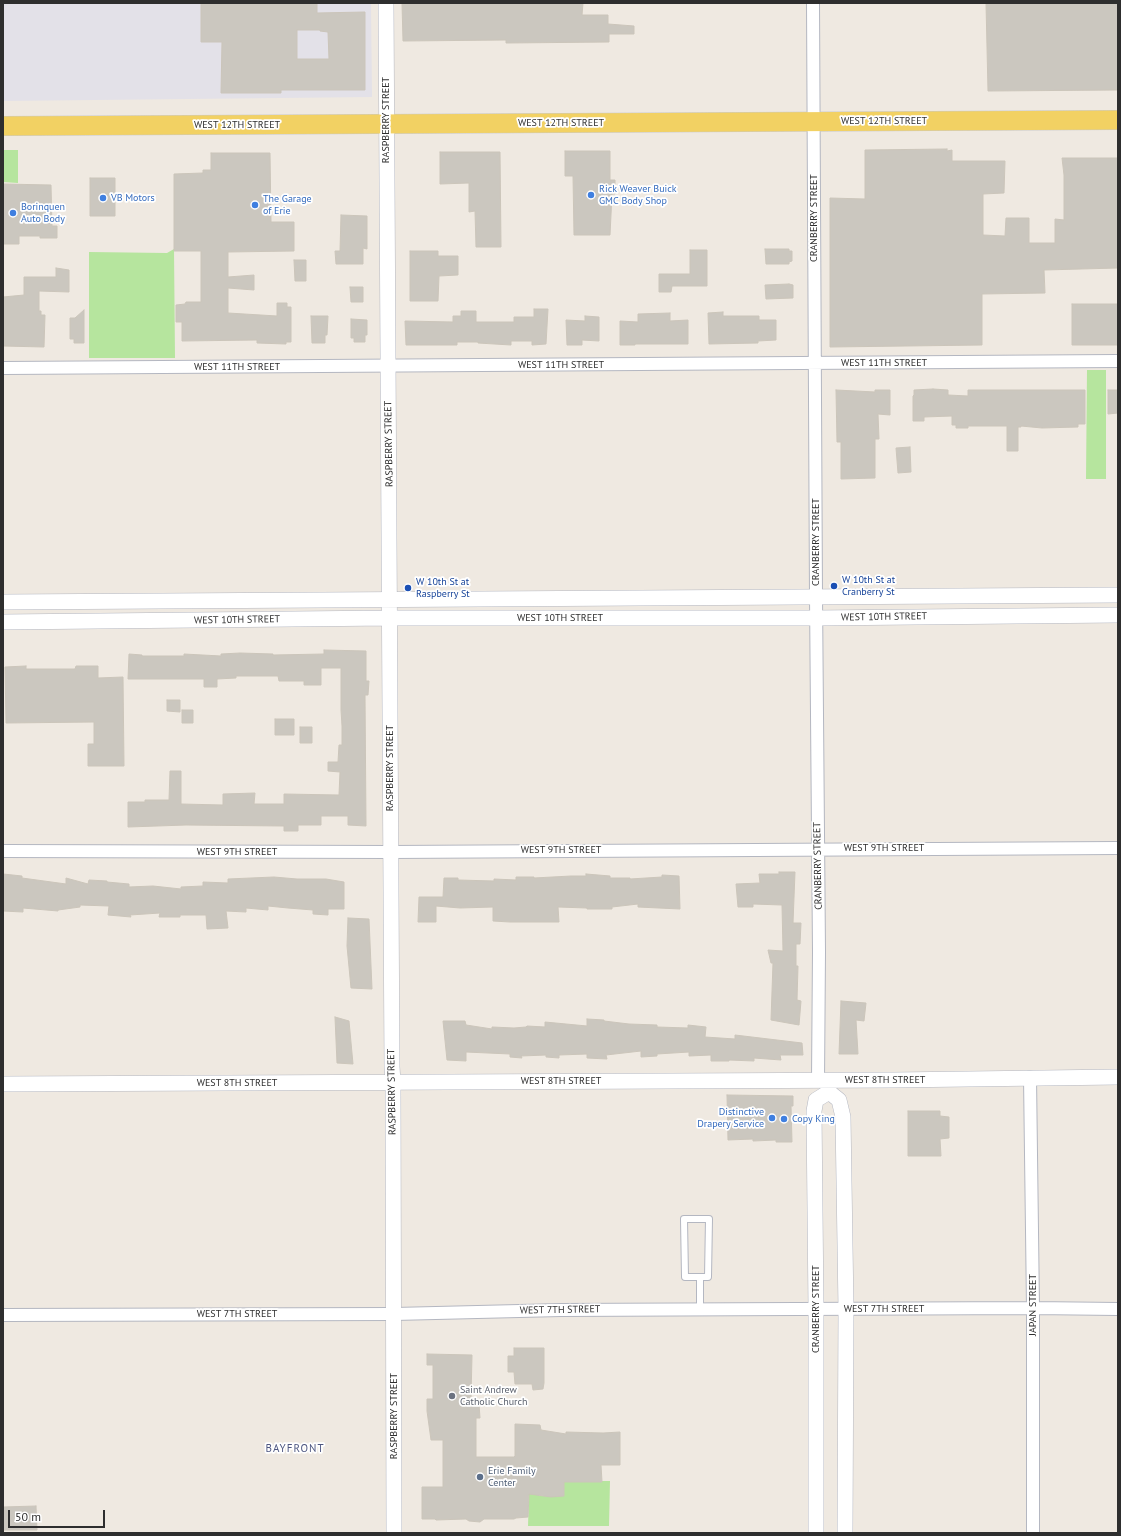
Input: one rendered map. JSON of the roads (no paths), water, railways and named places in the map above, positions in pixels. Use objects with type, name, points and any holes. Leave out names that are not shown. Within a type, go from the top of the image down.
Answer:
[{"type":"main road","name":"WEST 12TH STREET","points":[[3,126],[1118,120]]},
{"type":"street","name":"RASPBERRY STREET","points":[[386,3],[393,1082],[394,1533]]},
{"type":"street","name":"CRANBERRY STREET","points":[[814,3],[818,849],[826,1084],[816,1100],[814,1111],[816,1533]]},
{"type":"street","name":"WEST 11TH STREET","points":[[3,368],[388,367],[1118,361]]},
{"type":"street","name":"WEST 10TH STREET","points":[[3,602],[1118,595]]},
{"type":"street","points":[[1028,596],[1029,615]]},
{"type":"street","points":[[602,598],[602,618]]},
{"type":"street","points":[[114,601],[114,621]]},
{"type":"street","name":"WEST 10TH STREET","points":[[3,622],[390,618],[816,618],[1118,615]]},
{"type":"street","name":"WEST 9TH STREET","points":[[3,851],[391,852],[1118,848]]},
{"type":"street","name":"WEST 8TH STREET","points":[[3,1084],[393,1082],[826,1084],[1030,1077],[1118,1077]]},
{"type":"street","name":"JAPAN STREET","points":[[1030,1077],[1033,1308],[1033,1533]]},
{"type":"street","points":[[826,1084],[839,1100],[843,1117],[846,1309],[845,1533]]},
{"type":"street","name":"WEST 7TH STREET","points":[[3,1315],[394,1314],[561,1310],[700,1309],[1118,1309]]},
{"type":"lane","points":[[684,1219],[709,1219],[708,1277],[700,1277],[685,1277],[684,1219]]},
{"type":"lane","points":[[700,1277],[700,1309]]},
{"type":"place","name":"Rick Weaver Buick GMC Body Shop","points":[[591,195]]},
{"type":"place","name":"VB Motors","points":[[103,198]]},
{"type":"place","name":"The Garage of Erie","points":[[255,205]]},
{"type":"place","name":"Borinquen Auto Body","points":[[13,213]]},
{"type":"place","name":"W 10th St at Cranberry St","points":[[834,586]]},
{"type":"place","name":"W 10th St at Raspberry St","points":[[408,588]]},
{"type":"place","name":"Distinctive Drapery Service","points":[[772,1118]]},
{"type":"place","name":"Copy King","points":[[784,1119]]},
{"type":"place","name":"Saint Andrew Catholic Church","points":[[452,1396]]},
{"type":"place","name":"Erie Family Center","points":[[480,1477]]},
{"type":"district","name":"BAYFRONT","points":[[295,1449]]}]
